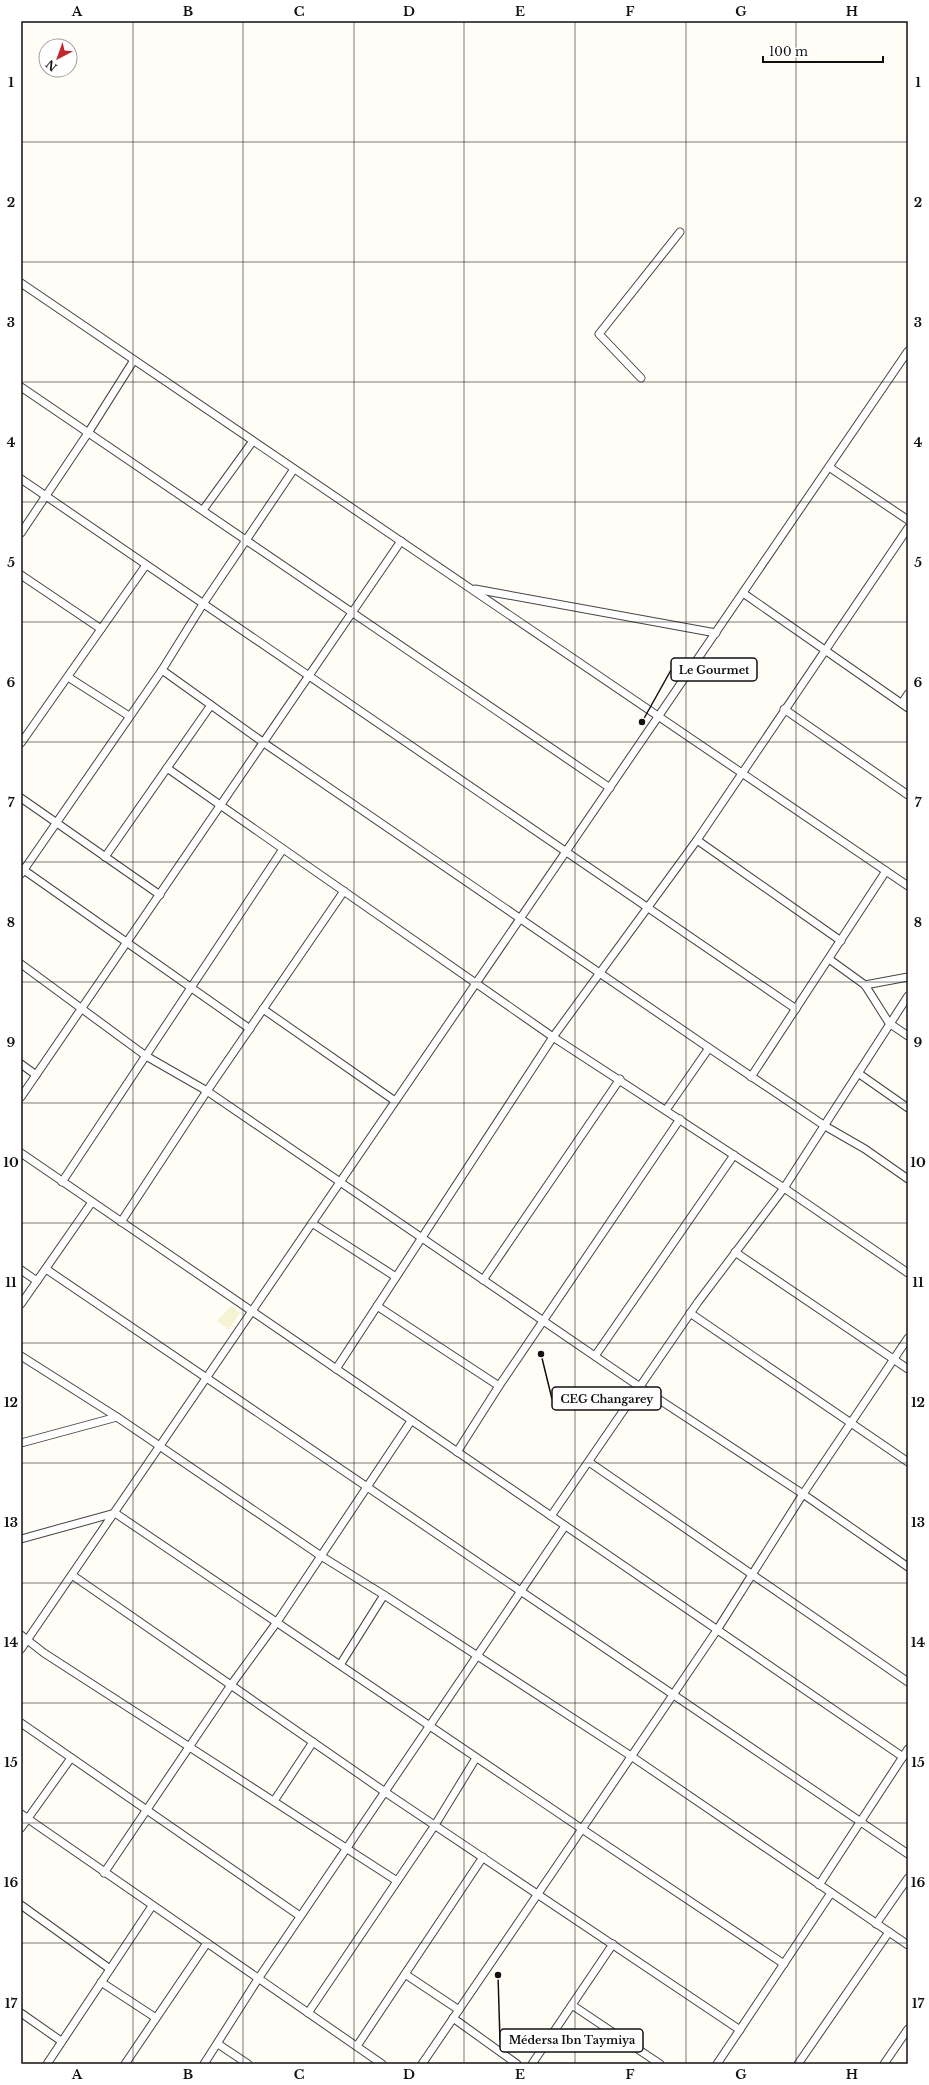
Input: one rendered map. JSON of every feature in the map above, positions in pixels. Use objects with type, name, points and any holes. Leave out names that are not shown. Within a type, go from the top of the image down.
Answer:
[{"type":"street","points":[[641,378],[599,334],[680,232]]},
{"type":"street","points":[[21,283],[908,886]]},
{"type":"street","points":[[21,1649],[908,351]]},
{"type":"street","points":[[21,533],[88,433],[134,360]]},
{"type":"street","points":[[21,387],[610,788]]},
{"type":"street","points":[[203,510],[253,441]]},
{"type":"street","points":[[829,467],[908,520]]},
{"type":"street","points":[[250,1029],[192,987],[22,871],[162,670],[203,604],[294,469]]},
{"type":"street","points":[[21,479],[796,1010]]},
{"type":"street","points":[[336,1369],[554,1037],[648,910],[697,840],[908,528]]},
{"type":"street","points":[[21,1097],[401,542]]},
{"type":"street","points":[[21,743],[146,565]]},
{"type":"street","points":[[21,575],[101,629]]},
{"type":"street","points":[[471,589],[716,633]]},
{"type":"street","points":[[743,593],[905,705],[908,694]]},
{"type":"street","points":[[162,670],[264,743],[521,918],[600,974],[824,1126],[864,1149],[908,1179]]},
{"type":"street","points":[[68,677],[130,716]]},
{"type":"street","points":[[105,857],[211,705]]},
{"type":"street","points":[[784,710],[908,795]]},
{"type":"street","points":[[167,768],[476,984],[784,1188],[908,1273]]},
{"type":"street","points":[[21,798],[160,895]]},
{"type":"street","points":[[697,840],[842,941]]},
{"type":"street","points":[[62,1182],[283,849]]},
{"type":"street","points":[[751,1077],[842,941],[886,871]]},
{"type":"street","points":[[121,1222],[207,1091],[344,891]]},
{"type":"street","points":[[829,959],[865,985],[889,1023],[908,1036]]},
{"type":"street","points":[[21,964],[146,1056],[207,1091],[341,1181],[421,1238],[640,1387],[803,1494],[908,1566]]},
{"type":"street","points":[[865,985],[908,977]]},
{"type":"street","points":[[551,1516],[690,1313],[784,1188],[889,1023],[908,996]]},
{"type":"street","points":[[263,1009],[396,1102]]},
{"type":"street","points":[[666,1110],[709,1048]]},
{"type":"street","points":[[21,1064],[36,1075]]},
{"type":"street","points":[[858,1073],[908,1108]]},
{"type":"street","points":[[484,1280],[620,1079]]},
{"type":"street","points":[[457,1452],[543,1321],[680,1119]]},
{"type":"street","points":[[21,1153],[903,1758]]},
{"type":"street","points":[[595,1356],[734,1155]]},
{"type":"street","points":[[21,1304],[92,1202]]},
{"type":"street","points":[[312,1223],[396,1277]]},
{"type":"street","points":[[735,1252],[908,1369]]},
{"type":"street","points":[[46,1269],[908,1854]]},
{"type":"street","points":[[21,1270],[37,1281]]},
{"type":"street","points":[[377,1306],[500,1386]]},
{"type":"street","points":[[690,1313],[908,1462]]},
{"type":"street","points":[[422,2064],[672,1694],[717,1630],[751,1574],[850,1422],[908,1338]]},
{"type":"street","points":[[21,1356],[117,1417],[321,1556],[384,1595],[631,1756],[908,1946]]},
{"type":"street","points":[[21,1443],[117,1417]]},
{"type":"street","points":[[104,1873],[231,1685],[321,1556],[411,1420]]},
{"type":"street","points":[[588,1462],[908,1682]]},
{"type":"street","points":[[21,1539],[114,1513],[784,1964]]},
{"type":"street","points":[[204,2064],[300,1916],[565,1526]]},
{"type":"street","points":[[72,1575],[385,1792],[740,2030]]},
{"type":"street","points":[[340,1665],[384,1595]]},
{"type":"street","points":[[21,1635],[189,1747],[397,1881]]},
{"type":"street","points":[[21,1723],[300,1916]]},
{"type":"street","points":[[274,1801],[313,1742]]},
{"type":"street","points":[[819,1885],[908,1749]]},
{"type":"street","points":[[21,1828],[71,1758]]},
{"type":"street","points":[[308,2013],[435,1825],[476,1758]]},
{"type":"street","points":[[21,1814],[104,1873],[382,2064]]},
{"type":"street","points":[[357,2046],[483,1857]]},
{"type":"street","points":[[876,1924],[908,1878]]},
{"type":"street","points":[[717,2064],[831,1893]]},
{"type":"street","points":[[21,1905],[110,1969]]},
{"type":"street","points":[[47,2064],[152,1906]]},
{"type":"street","points":[[798,2064],[889,1932]]},
{"type":"street","points":[[125,2064],[207,1944]]},
{"type":"street","points":[[532,2064],[613,1944]]},
{"type":"street","points":[[405,1974],[459,2010]]},
{"type":"street","points":[[101,1982],[156,2018]]},
{"type":"street","points":[[572,2005],[660,2064]]},
{"type":"street","points":[[21,2014],[61,2041]]},
{"type":"street","points":[[453,2018],[517,2064]]},
{"type":"street","points":[[887,2063],[908,2029]]},
{"type":"street","points":[[218,2044],[248,2064]]},
{"type":"shaded area","points":[[231,1306],[240,1313],[229,1329],[217,1321]]},
{"type":"place","name":"Le Gourmet","points":[[642,722]]},
{"type":"place","name":"CEG Changarey","points":[[541,1354]]},
{"type":"place","name":"Médersa Ibn Taymiya","points":[[498,1975]]}]
